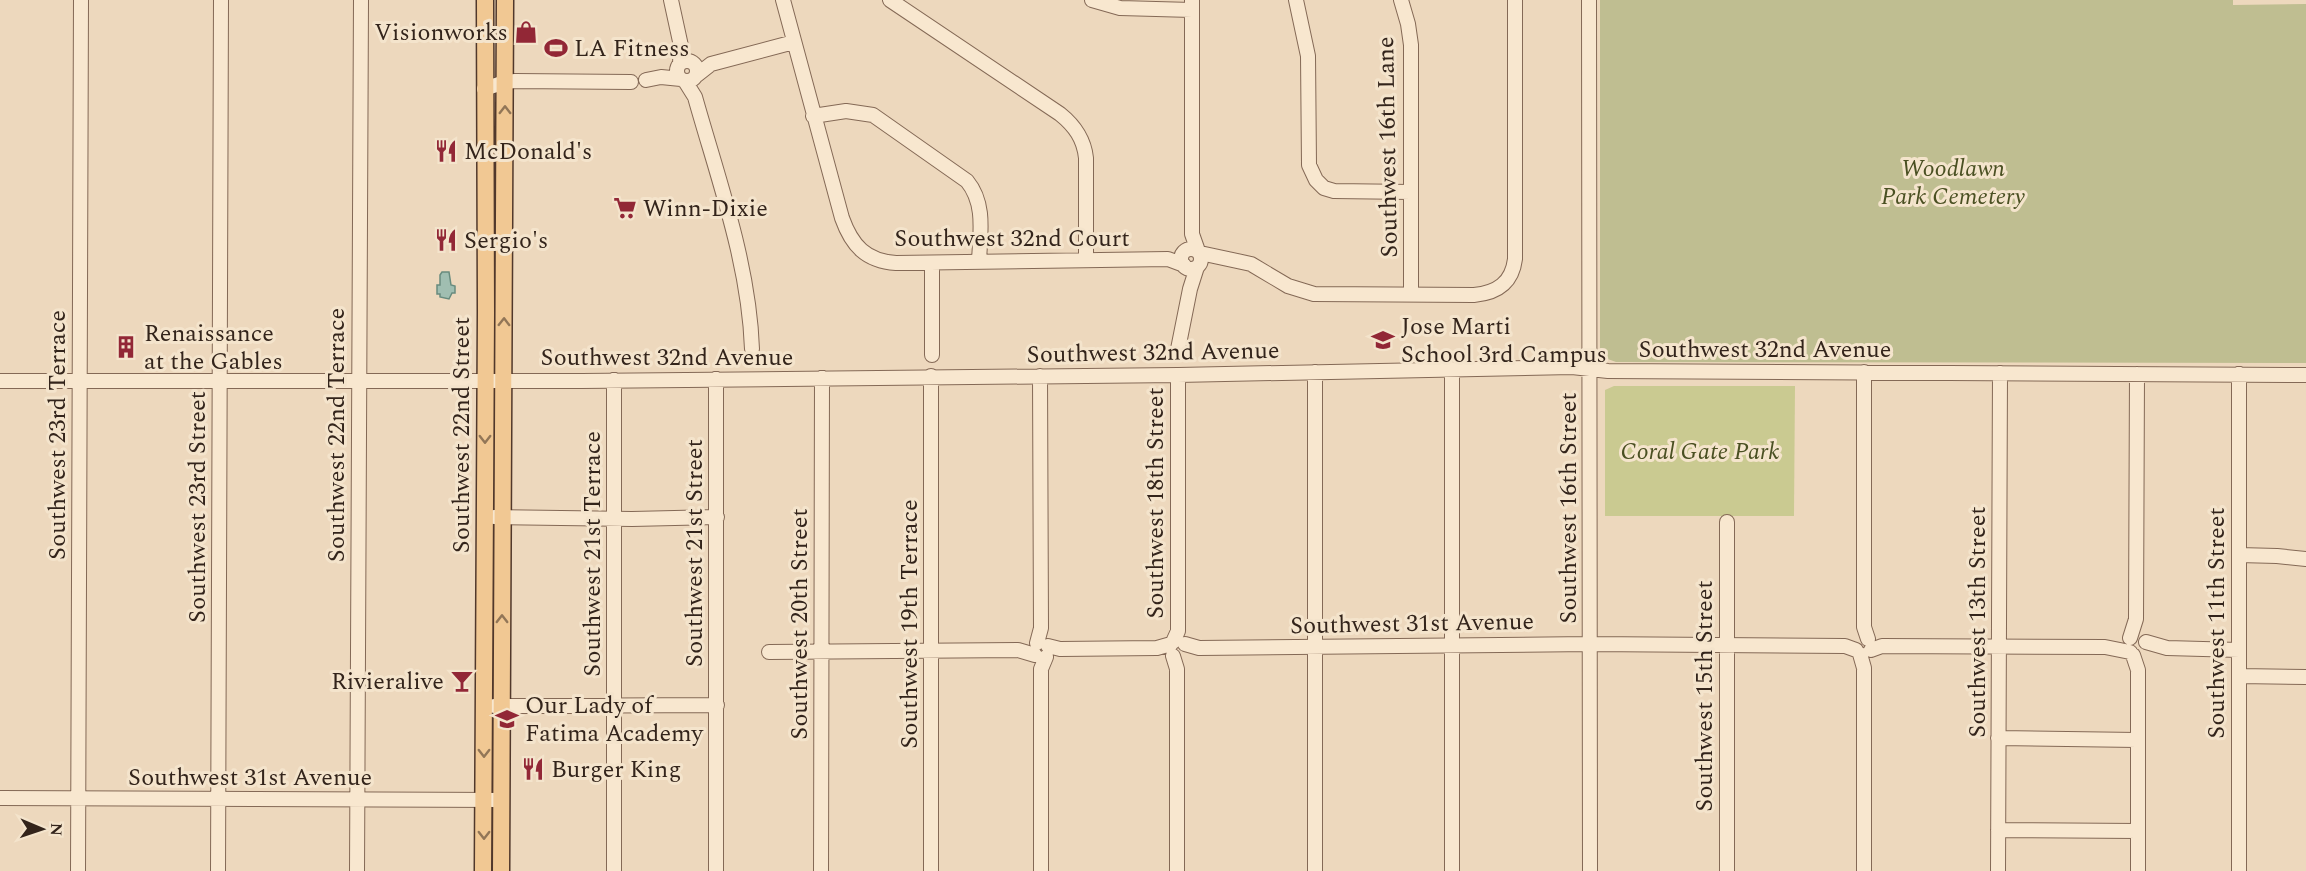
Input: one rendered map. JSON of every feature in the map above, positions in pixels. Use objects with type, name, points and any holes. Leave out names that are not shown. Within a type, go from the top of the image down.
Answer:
[{"type":"main road","name":"Southwest 22nd Street","points":[[483,871],[486,381],[485,0]]},
{"type":"main road","name":"Southwest 22nd Street","points":[[501,871],[505,0]]},
{"type":"main road","points":[[484,175],[504,180]]},
{"type":"street","name":"Southwest 23rd Terrace","points":[[78,871],[81,0]]},
{"type":"street","name":"Southwest 23rd Street","points":[[218,871],[221,0]]},
{"type":"street","name":"Southwest 22nd Terrace","points":[[357,871],[361,0]]},
{"type":"street","points":[[671,0],[681,46],[742,272],[750,311],[752,350]]},
{"type":"street","points":[[783,0],[813,116],[846,111],[873,115],[967,181],[980,209],[979,262]]},
{"type":"street","points":[[890,0],[1060,114],[1071,124],[1080,136],[1086,158],[1086,260]]},
{"type":"street","points":[[1092,0],[1110,7],[1128,9],[1192,5],[1192,259],[1190,289],[1178,350]]},
{"type":"street","points":[[1296,0],[1308,56],[1308,154],[1311,170],[1316,180],[1324,188],[1339,192],[1411,192]]},
{"type":"street","name":"Southwest 16th Lane","points":[[1401,0],[1411,45],[1411,296]]},
{"type":"street","points":[[1192,259],[1234,259],[1251,264],[1288,286],[1314,294],[1411,296],[1483,294],[1493,292],[1503,286],[1512,272],[1515,259],[1515,0]]},
{"type":"street","name":"Southwest 16th Street","points":[[1590,0],[1590,871]]},
{"type":"street","points":[[646,80],[794,42]]},
{"type":"street","points":[[484,88],[505,82],[631,82]]},
{"type":"street","name":"Southwest 32nd Court","points":[[813,116],[842,218],[851,240],[871,258],[882,261],[932,263],[1192,259]]},
{"type":"street","points":[[932,263],[932,355]]},
{"type":"street","name":"Southwest 32nd Avenue","points":[[0,381],[504,381],[1178,375],[1572,367],[1864,372],[2306,375]]},
{"type":"street","points":[[1452,369],[1452,871]]},
{"type":"street","points":[[1315,372],[1315,871]]},
{"type":"street","points":[[1864,372],[1864,871]]},
{"type":"street","name":"Southwest 13th Street","points":[[1998,871],[2000,373]]},
{"type":"street","points":[[2137,374],[2138,871]]},
{"type":"street","name":"Southwest 11th Street","points":[[2239,374],[2239,871]]},
{"type":"street","name":"Southwest 18th Street","points":[[1178,375],[1178,871]]},
{"type":"street","name":"Southwest 19th Terrace","points":[[931,871],[932,376]]},
{"type":"street","points":[[1041,376],[1041,628],[1043,652],[1041,871]]},
{"type":"street","name":"Southwest 20th Street","points":[[821,871],[822,378]]},
{"type":"street","name":"Southwest 21st Street","points":[[716,379],[716,871]]},
{"type":"street","name":"Southwest 21st Terrace","points":[[614,380],[614,871]]},
{"type":"street","points":[[485,516],[717,517]]},
{"type":"street","name":"Southwest 15th Street","points":[[1727,522],[1727,871]]},
{"type":"street","points":[[2239,555],[2306,559]]},
{"type":"street","name":"Southwest 31st Avenue","points":[[769,652],[1018,650],[1043,652],[1590,644],[2138,647],[2239,650]]},
{"type":"street","points":[[2239,676],[2306,677]]},
{"type":"street","points":[[484,706],[717,705]]},
{"type":"street","points":[[1998,738],[2138,740]]},
{"type":"street","name":"Southwest 31st Avenue","points":[[0,798],[501,800]]},
{"type":"street","points":[[1998,830],[2138,831]]},
{"type":"green space","name":"Woodlawn Park Cemetery","points":[[1600,0],[2233,0],[2233,5],[2306,4],[2306,363],[1616,362],[1605,358],[1600,348]]},
{"type":"green space","name":"Coral Gate Park","points":[[1614,386],[1795,386],[1794,516],[1605,516],[1605,390]]},
{"type":"shaded area","points":[[442,272],[449,272],[451,285],[455,286],[455,293],[452,293],[449,299],[437,294],[437,285],[440,285]]},
{"type":"place","name":"Visionworks","points":[[526,32]]},
{"type":"place","name":"LA Fitness","points":[[556,48]]},
{"type":"place","name":"McDonald's","points":[[446,151]]},
{"type":"place","name":"Winn-Dixie","points":[[625,208]]},
{"type":"place","name":"Sergio's","points":[[446,240]]},
{"type":"place","name":"Jose Marti School 3rd Campus","points":[[1383,340]]},
{"type":"place","name":"Renaissance at the Gables","points":[[126,347]]},
{"type":"place","name":"Rivieralive","points":[[462,681]]},
{"type":"place","name":"Our Lady of Fatima Academy","points":[[507,719]]},
{"type":"place","name":"Burger King","points":[[533,769]]}]
